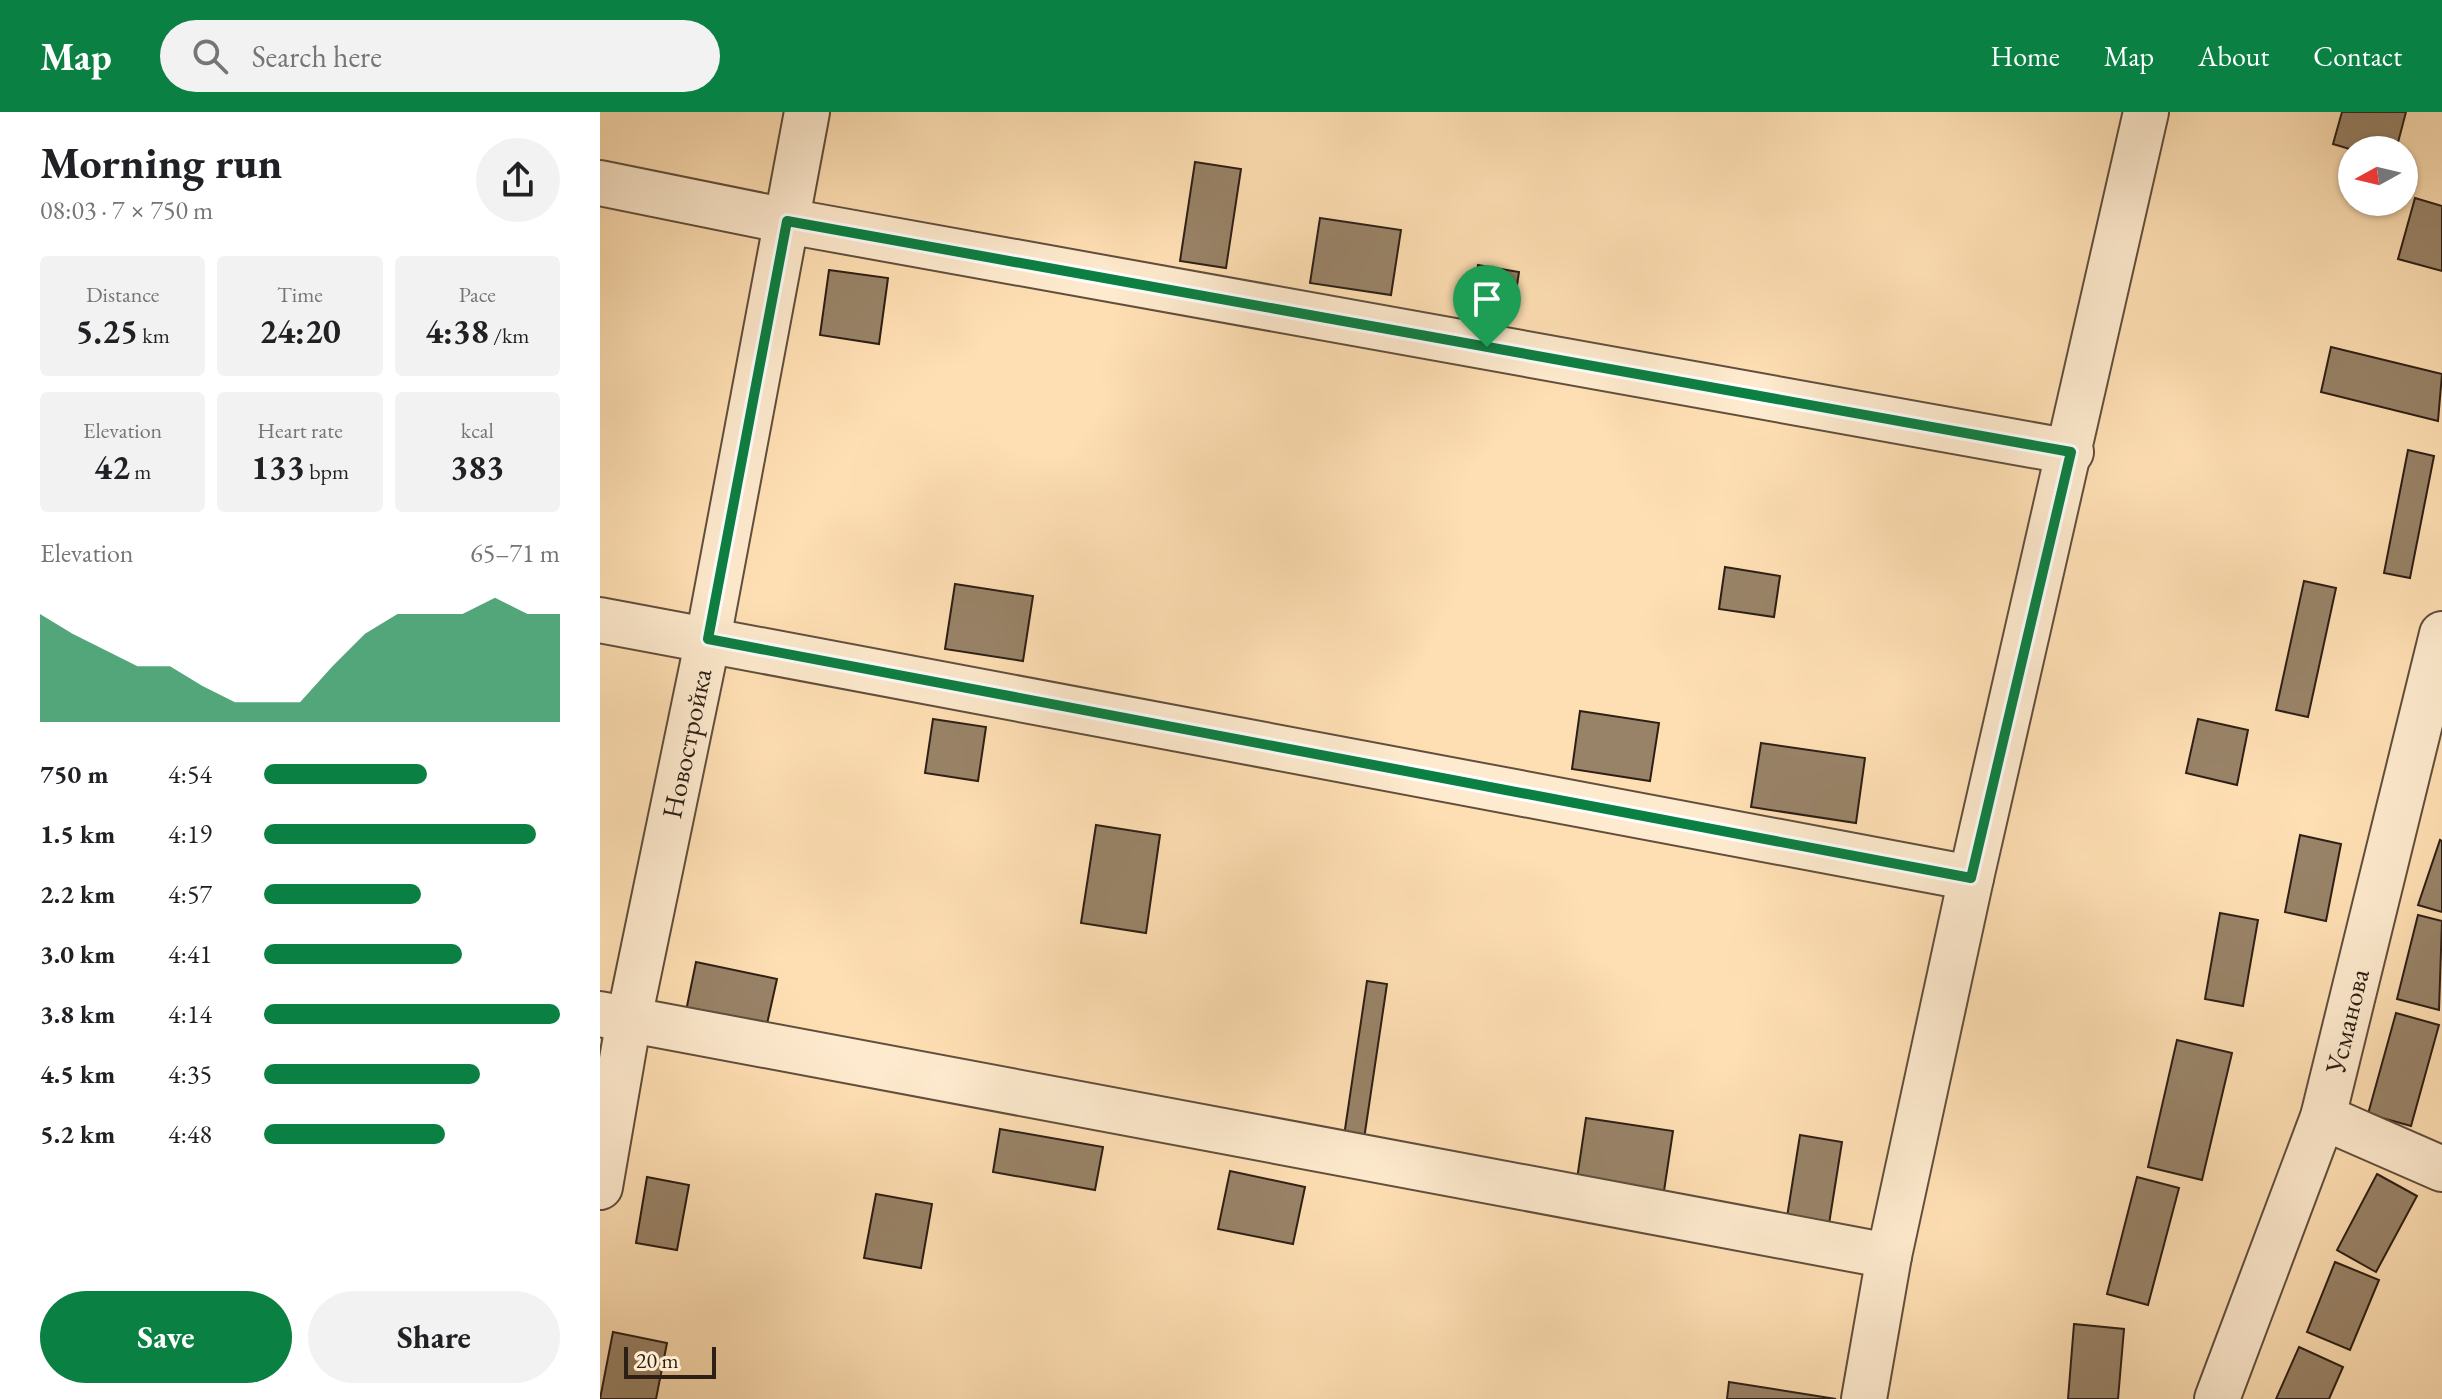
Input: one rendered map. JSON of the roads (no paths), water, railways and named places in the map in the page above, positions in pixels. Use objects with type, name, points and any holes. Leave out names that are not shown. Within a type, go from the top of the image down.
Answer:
[{"type":"street","name":"Новостройка","points":[[600,1187],[615,1016],[708,639],[807,112]]},
{"type":"street","points":[[1864,1399],[1889,1256],[1971,878],[2071,452],[2146,112]]},
{"type":"street","points":[[600,183],[787,221],[2071,452]]},
{"type":"street","points":[[600,620],[1971,878]]},
{"type":"street","name":"Усманова","points":[[2217,1399],[2323,1117],[2440,653]]},
{"type":"street","points":[[615,1016],[1889,1256]]},
{"type":"street","points":[[2323,1117],[2442,1169]]}]
